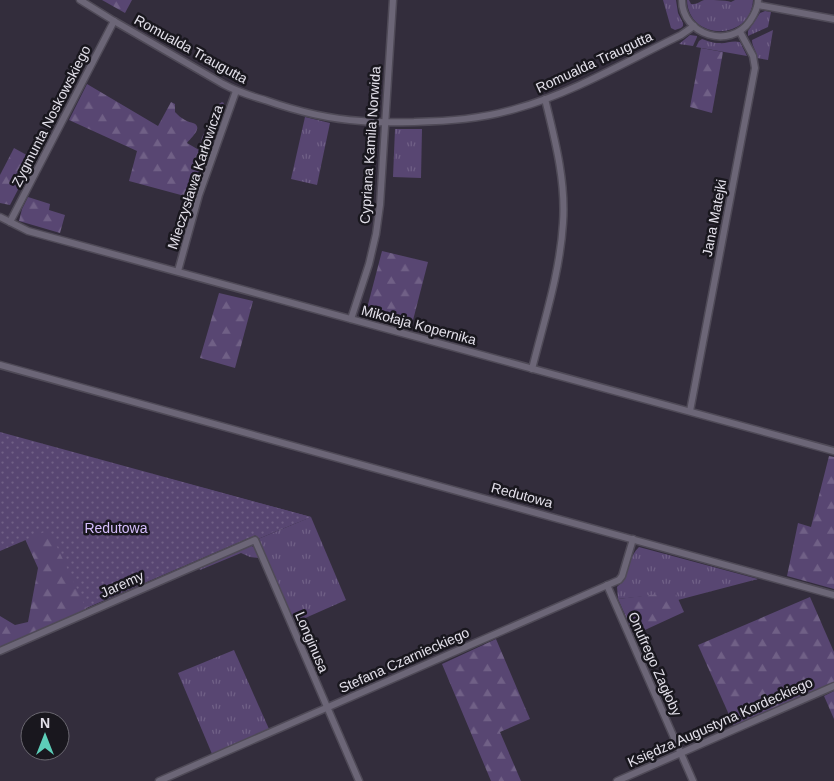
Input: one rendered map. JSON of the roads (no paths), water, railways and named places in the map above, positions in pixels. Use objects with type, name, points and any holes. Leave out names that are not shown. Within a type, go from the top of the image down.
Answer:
[{"type":"street","name":"Romualda Traugutta","points":[[80,0],[236,91],[306,113],[342,119],[386,122],[444,122],[478,118],[516,109],[590,80],[681,35],[694,26]]},
{"type":"street","name":"Cypriana Kamila Norwida","points":[[351,319],[369,264],[380,205],[393,0]]},
{"type":"street","points":[[682,0],[682,6],[687,18],[694,26],[704,33],[715,36],[727,36],[740,32],[753,17],[758,2],[834,19]]},
{"type":"street","name":"Zygmunta Noskowskiego","points":[[10,222],[114,21]]},
{"type":"street","name":"Jana Matejki","points":[[690,412],[755,68],[753,56],[740,32]]},
{"type":"street","name":"Mieczysława Karłowicza","points":[[178,271],[199,195],[236,91]]},
{"type":"street","points":[[532,369],[560,254],[563,222],[559,157],[545,99]]},
{"type":"street","name":"Mikołaja Kopernika","points":[[0,217],[28,231],[834,451]]},
{"type":"street","name":"Redutowa","points":[[0,365],[834,595]]},
{"type":"street","name":"Stefana Czarnieckiego","points":[[159,781],[619,580],[622,576],[633,539]]},
{"type":"street","name":"Jaremy","points":[[0,651],[255,540]]},
{"type":"street","name":"Longinusa","points":[[255,540],[359,781]]},
{"type":"street","name":"Onufrego Zagłoby","points":[[607,585],[693,781]]},
{"type":"street","name":"Księdza Augustyna Kordeckiego","points":[[617,781],[834,686]]}]
